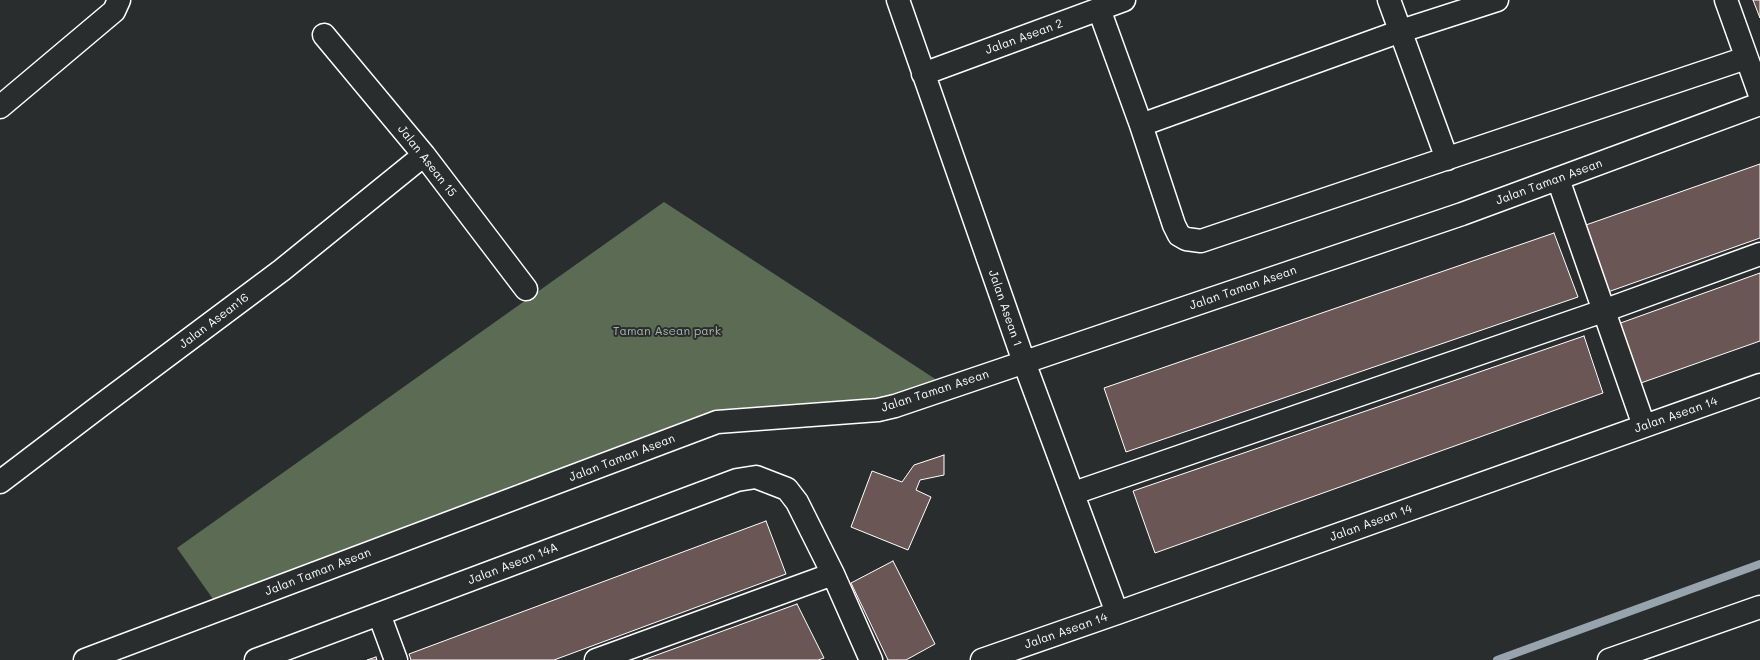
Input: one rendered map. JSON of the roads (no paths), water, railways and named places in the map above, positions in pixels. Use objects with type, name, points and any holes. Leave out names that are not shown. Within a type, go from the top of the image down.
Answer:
[{"type":"street","points":[[0,108],[114,11],[119,0]]},
{"type":"street","name":"Jalan Asean 1","points":[[898,0],[1024,362],[1074,493],[1117,613]]},
{"type":"street","name":"Jalan Asean 2","points":[[923,74],[1124,0]]},
{"type":"street","points":[[1389,0],[1447,159]]},
{"type":"street","points":[[1141,125],[1401,31],[1497,0]]},
{"type":"street","points":[[1726,0],[1760,95]]},
{"type":"street","points":[[1099,9],[1141,125],[1174,225],[1179,235],[1186,239],[1200,241],[1746,58]]},
{"type":"street","name":"Jalan Asean 15","points":[[324,35],[424,155],[526,289]]},
{"type":"street","name":"Jalan Taman Asean","points":[[85,660],[717,422],[878,410],[925,396],[1455,216],[1760,104]]},
{"type":"street","name":"Jalan Asean16","points":[[0,482],[282,270],[424,155]]},
{"type":"street","points":[[1558,179],[1644,426]]},
{"type":"street","points":[[1074,493],[1603,311],[1760,254]]},
{"type":"street","name":"Jalan Asean 14","points":[[982,660],[1760,385]]},
{"type":"street","name":"Jalan Asean 14A","points":[[256,660],[736,480],[756,478],[771,482],[787,489],[797,502],[833,574],[872,660]]},
{"type":"street","points":[[596,660],[833,574]]},
{"type":"street","points":[[1609,660],[1760,607]]},
{"type":"street","points":[[379,614],[396,660]]},
{"type":"waterway","points":[[1497,660],[1760,564]]},
{"type":"park label","name":"Taman Asean park","points":[[667,331]]}]
